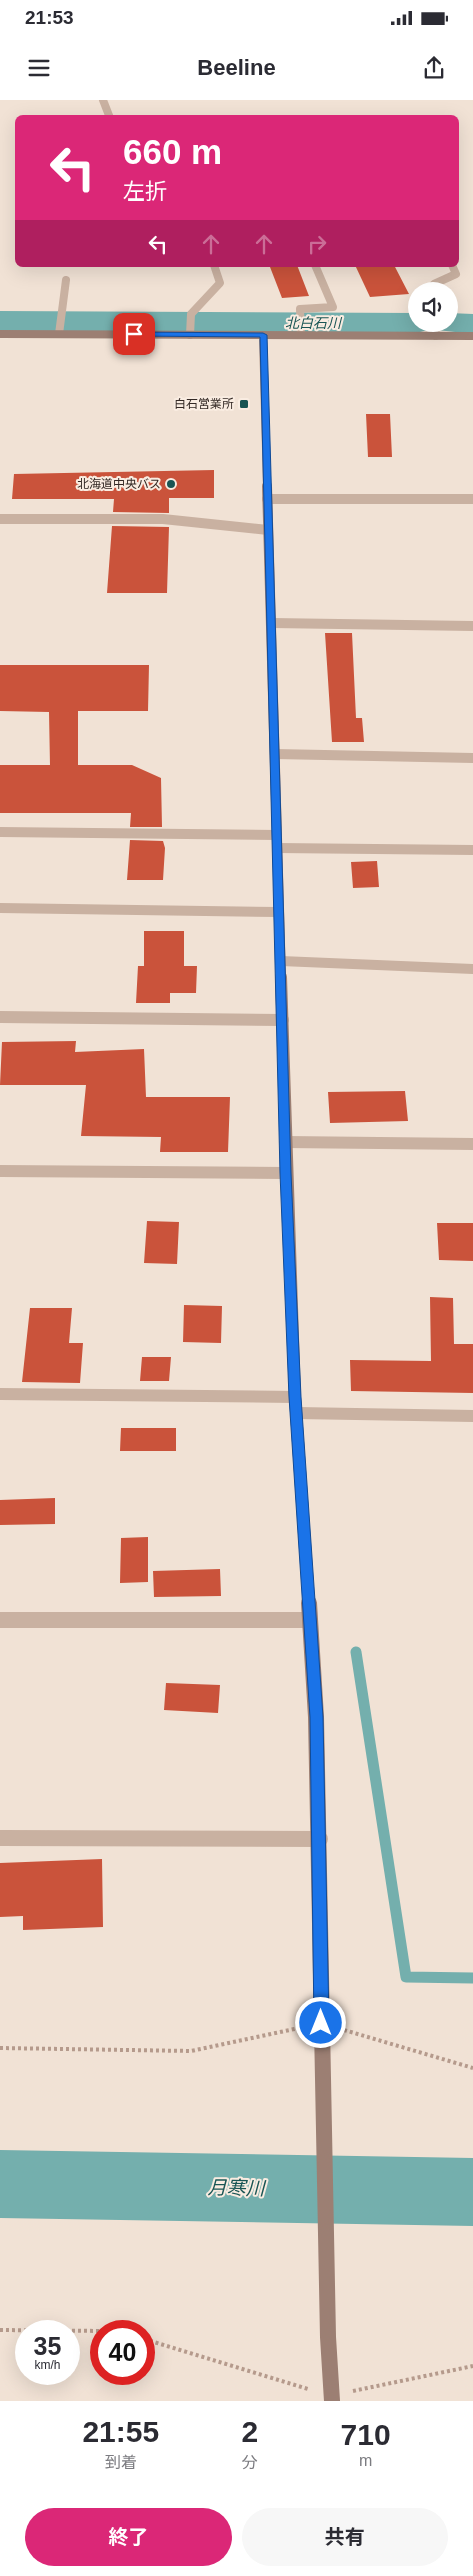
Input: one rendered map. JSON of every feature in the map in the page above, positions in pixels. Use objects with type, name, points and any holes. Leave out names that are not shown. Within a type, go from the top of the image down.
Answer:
[{"type":"street","points":[[0,334],[61,331],[190,332],[263,335],[300,332],[408,330]]},
{"type":"street","points":[[448,332],[473,336]]},
{"type":"street","points":[[263,335],[286,1173],[295,1397],[308,1620],[316,1717],[320,1839],[321,2023],[328,2337],[332,2401]]},
{"type":"lane","points":[[103,100],[109,115]]},
{"type":"lane","points":[[190,332],[190,314],[220,283],[215,267]]},
{"type":"lane","points":[[300,332],[300,309],[333,307],[316,267]]},
{"type":"lane","points":[[438,282],[456,274],[453,267]]},
{"type":"lane","points":[[61,331],[66,280]]},
{"type":"lane","points":[[267,499],[473,499]]},
{"type":"lane","points":[[0,519],[163,519],[268,530]]},
{"type":"lane","points":[[272,623],[473,626]]},
{"type":"lane","points":[[275,754],[473,758]]},
{"type":"lane","points":[[0,832],[473,850]]},
{"type":"lane","points":[[0,908],[278,912]]},
{"type":"lane","points":[[281,961],[473,969]]},
{"type":"lane","points":[[0,1017],[283,1020]]},
{"type":"lane","points":[[285,1142],[473,1144]]},
{"type":"lane","points":[[0,1171],[286,1173]]},
{"type":"lane","points":[[0,1394],[295,1397]]},
{"type":"lane","points":[[297,1413],[473,1416]]},
{"type":"lane","points":[[0,1620],[308,1620]]},
{"type":"lane","points":[[0,1838],[320,1839]]},
{"type":"path","points":[[0,2048],[191,2051],[321,2023],[473,2068]]},
{"type":"path","points":[[0,2330],[90,2331]]},
{"type":"building","points":[[270,267],[298,267],[309,296],[282,298]]},
{"type":"building","points":[[356,267],[395,267],[408,294],[370,297]]},
{"type":"building","points":[[366,414],[390,414],[392,457],[368,457]]},
{"type":"building","points":[[214,470],[214,498],[169,498],[169,513],[113,512],[114,499],[12,499],[14,474]]},
{"type":"building","points":[[112,526],[169,527],[167,593],[107,593]]},
{"type":"building","points":[[325,633],[352,633],[356,718],[362,718],[364,742],[332,742]]},
{"type":"building","points":[[0,665],[149,665],[148,711],[78,711],[78,765],[132,765],[161,778],[162,827],[130,827],[131,813],[0,813],[0,765],[50,765],[49,712],[0,711]]},
{"type":"building","points":[[130,840],[163,841],[165,848],[163,880],[127,880]]},
{"type":"building","points":[[377,861],[379,887],[353,888],[351,862]]},
{"type":"building","points":[[144,931],[184,931],[184,966],[197,966],[196,993],[170,993],[170,1003],[136,1003],[138,966],[144,966]]},
{"type":"building","points":[[76,1041],[75,1052],[144,1049],[146,1097],[230,1097],[228,1152],[160,1152],[161,1137],[81,1136],[86,1085],[0,1085],[2,1042]]},
{"type":"building","points":[[405,1091],[408,1121],[330,1123],[328,1092]]},
{"type":"building","points":[[147,1221],[179,1222],[177,1264],[144,1263]]},
{"type":"building","points":[[437,1223],[473,1223],[473,1261],[439,1260]]},
{"type":"building","points":[[430,1297],[453,1298],[454,1344],[473,1344],[473,1393],[351,1391],[350,1360],[431,1361]]},
{"type":"building","points":[[184,1305],[222,1306],[221,1343],[183,1342]]},
{"type":"building","points":[[30,1308],[72,1308],[69,1343],[83,1343],[80,1383],[22,1382]]},
{"type":"building","points":[[142,1357],[171,1357],[169,1381],[140,1381]]},
{"type":"building","points":[[121,1428],[176,1428],[176,1451],[120,1451]]},
{"type":"building","points":[[55,1498],[55,1524],[0,1525],[0,1500]]},
{"type":"building","points":[[148,1537],[148,1582],[120,1583],[121,1538]]},
{"type":"building","points":[[220,1569],[221,1596],[154,1597],[153,1571]]},
{"type":"building","points":[[166,1683],[220,1685],[218,1713],[164,1710]]},
{"type":"building","points":[[102,1859],[103,1927],[23,1930],[23,1916],[0,1917],[0,1863]]},
{"type":"waterway","name":"北白石川","points":[[0,321],[408,323]]},
{"type":"waterway","name":"北白石川","points":[[458,323],[473,324]]},
{"type":"waterway","points":[[356,1652],[406,1977],[473,1978]]},
{"type":"waterway","name":"月寒川","points":[[0,2184],[473,2192]]},
{"type":"place","name":"白石営業所","points":[[244,404]]},
{"type":"place","name":"北海道中央バス","points":[[171,484]]},
{"type":"route","points":[[134,334],[263,335],[286,1173],[295,1397],[308,1620],[316,1717],[320,1839],[321,2023]]}]
